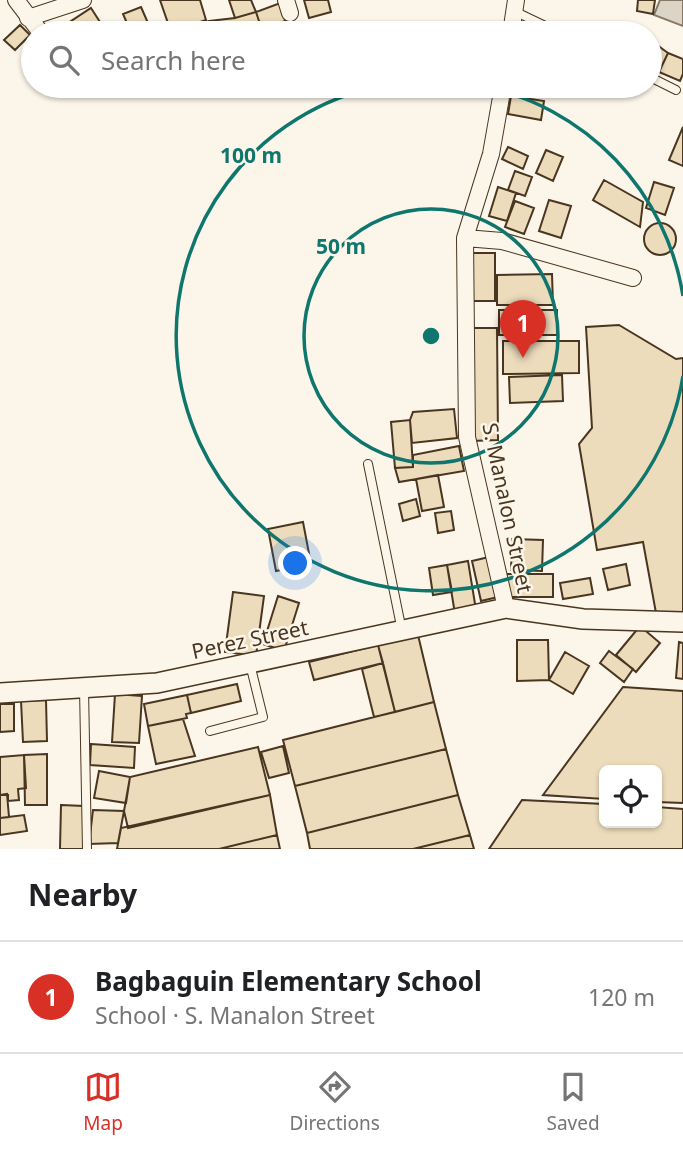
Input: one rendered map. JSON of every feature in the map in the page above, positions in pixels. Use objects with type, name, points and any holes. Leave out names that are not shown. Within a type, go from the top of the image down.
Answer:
[{"type":"street","points":[[16,0],[31,21]]},
{"type":"street","points":[[28,18],[83,0]]},
{"type":"street","name":"S. Manalon Street","points":[[501,98],[491,154],[465,238],[467,438],[506,608]]},
{"type":"street","points":[[465,238],[502,241],[633,278]]},
{"type":"street","points":[[506,608],[583,619],[683,622]]},
{"type":"street","name":"Perez Street","points":[[0,693],[158,683],[506,608]]},
{"type":"lane","points":[[515,6],[540,21]]},
{"type":"lane","points":[[662,83],[676,89]]},
{"type":"lane","points":[[368,464],[402,631]]},
{"type":"lane","points":[[210,730],[263,717],[250,664]]},
{"type":"lane","points":[[84,688],[87,849]]},
{"type":"shaded area","points":[[660,0],[683,0],[683,26],[654,15]]},
{"type":"building","points":[[160,0],[200,0],[206,20],[167,21]]},
{"type":"building","points":[[229,0],[251,0],[256,12],[235,18]]},
{"type":"building","points":[[304,0],[328,0],[331,12],[309,18]]},
{"type":"building","points":[[638,0],[655,0],[653,14],[637,11]]},
{"type":"building","points":[[283,2],[290,19],[259,21],[256,12]]},
{"type":"building","points":[[141,7],[147,21],[126,21],[123,14]]},
{"type":"building","points":[[91,8],[99,21],[71,21]]},
{"type":"building","points":[[256,12],[259,21],[209,21]]},
{"type":"building","points":[[21,26],[21,44],[15,50],[4,40]]},
{"type":"building","points":[[662,49],[668,53],[662,66]]},
{"type":"building","points":[[668,53],[683,59],[680,81],[662,73],[662,66]]},
{"type":"building","points":[[511,98],[544,101],[541,120],[508,114]]},
{"type":"building","points":[[683,127],[683,166],[669,160]]},
{"type":"building","points":[[508,147],[528,156],[523,169],[502,159]]},
{"type":"building","points":[[546,150],[563,157],[553,181],[536,173]]},
{"type":"building","points":[[515,171],[532,177],[525,196],[508,190]]},
{"type":"building","points":[[604,180],[643,202],[640,227],[593,200]]},
{"type":"building","points":[[654,182],[674,188],[665,215],[646,208]]},
{"type":"building","points":[[498,187],[516,193],[507,221],[489,216]]},
{"type":"building","points":[[549,200],[571,206],[561,238],[539,231]]},
{"type":"building","points":[[515,201],[534,208],[524,234],[505,227]]},
{"type":"building","points":[[660,223],[671,228],[676,239],[671,250],[660,255],[649,250],[644,239],[649,228]]},
{"type":"building","points":[[467,253],[495,253],[495,301],[467,301]]},
{"type":"building","points":[[552,274],[553,305],[497,305],[497,275]]},
{"type":"building","points":[[499,310],[557,310],[557,335],[499,335]]},
{"type":"building","points":[[619,325],[676,359],[683,358],[683,613],[656,613],[643,542],[597,550],[579,444],[592,428],[586,327]]},
{"type":"building","points":[[468,328],[497,328],[498,440],[470,441]]},
{"type":"building","points":[[503,341],[579,341],[579,373],[503,374]]},
{"type":"building","points":[[562,375],[563,401],[510,403],[509,377]]},
{"type":"building","points":[[454,409],[457,438],[412,443],[410,420],[413,412]]},
{"type":"building","points":[[410,420],[413,467],[395,468],[391,422]]},
{"type":"building","points":[[459,446],[464,471],[399,482],[395,468],[413,467],[413,455]]},
{"type":"building","points":[[438,475],[444,507],[422,511],[416,479]]},
{"type":"building","points":[[416,499],[420,516],[403,521],[399,504]]},
{"type":"building","points":[[451,511],[454,530],[438,533],[435,513]]},
{"type":"building","points":[[303,522],[311,564],[276,571],[268,529]]},
{"type":"building","points":[[512,539],[543,540],[542,571],[511,570]]},
{"type":"building","points":[[489,557],[498,597],[481,601],[472,561]]},
{"type":"building","points":[[468,561],[476,610],[455,614],[447,565]]},
{"type":"building","points":[[626,564],[630,585],[608,590],[603,569]]},
{"type":"building","points":[[447,565],[452,592],[433,595],[429,568]]},
{"type":"building","points":[[507,574],[553,574],[553,597],[507,597]]},
{"type":"building","points":[[590,578],[593,594],[563,599],[560,583]]},
{"type":"building","points":[[233,592],[264,596],[256,656],[225,652]]},
{"type":"building","points":[[278,596],[299,603],[284,651],[263,644]]},
{"type":"building","points":[[640,626],[660,643],[636,672],[616,655]]},
{"type":"building","points":[[418,635],[434,702],[395,712],[378,645]]},
{"type":"building","points":[[517,640],[548,640],[549,680],[517,681]]},
{"type":"building","points":[[679,642],[683,643],[683,679],[676,678]]},
{"type":"building","points":[[378,645],[383,663],[314,680],[309,662]]},
{"type":"building","points":[[609,651],[633,669],[624,682],[600,663]]},
{"type":"building","points":[[565,652],[589,666],[573,694],[549,680]]},
{"type":"building","points":[[383,663],[395,712],[374,717],[362,669]]},
{"type":"building","points":[[237,684],[241,701],[191,713],[187,695]]},
{"type":"building","points":[[623,687],[683,691],[683,803],[662,802],[662,765],[599,765],[599,799],[543,795]]},
{"type":"building","points":[[115,694],[142,696],[139,743],[112,742]]},
{"type":"building","points":[[187,695],[191,713],[186,714],[187,718],[148,726],[144,704]]},
{"type":"building","points":[[46,700],[47,741],[23,742],[21,701]]},
{"type":"building","points":[[434,702],[446,749],[295,786],[283,740]]},
{"type":"building","points":[[0,704],[14,704],[14,731],[0,732]]},
{"type":"building","points":[[183,719],[195,756],[156,764],[148,726]]},
{"type":"building","points":[[91,744],[135,747],[134,768],[90,765]]},
{"type":"building","points":[[283,746],[289,773],[269,778],[261,752]]},
{"type":"building","points":[[258,747],[270,795],[128,828],[124,811],[130,777]]},
{"type":"building","points":[[446,749],[458,795],[307,833],[295,786]]},
{"type":"building","points":[[47,754],[47,805],[25,805],[24,755]]},
{"type":"building","points":[[24,755],[26,788],[18,789],[19,800],[8,801],[8,795],[0,795],[0,757]]},
{"type":"building","points":[[99,771],[130,777],[126,803],[94,798]]},
{"type":"building","points":[[7,794],[9,817],[0,818],[0,795]]},
{"type":"building","points":[[270,795],[277,835],[219,849],[117,849],[121,828]]},
{"type":"building","points":[[458,795],[470,835],[413,849],[310,849],[307,833]]},
{"type":"building","points":[[522,800],[599,804],[599,828],[662,828],[662,807],[683,809],[683,849],[489,849]]},
{"type":"building","points":[[61,805],[84,806],[83,849],[60,849]]},
{"type":"building","points":[[93,810],[124,811],[118,843],[89,844]]},
{"type":"building","points":[[24,815],[27,831],[0,835],[0,818]]},
{"type":"building","points":[[277,835],[280,849],[219,849]]},
{"type":"building","points":[[470,835],[474,849],[413,849]]},
{"type":"place","name":"Bagbaguin Elementary School","points":[[523,358]]}]
